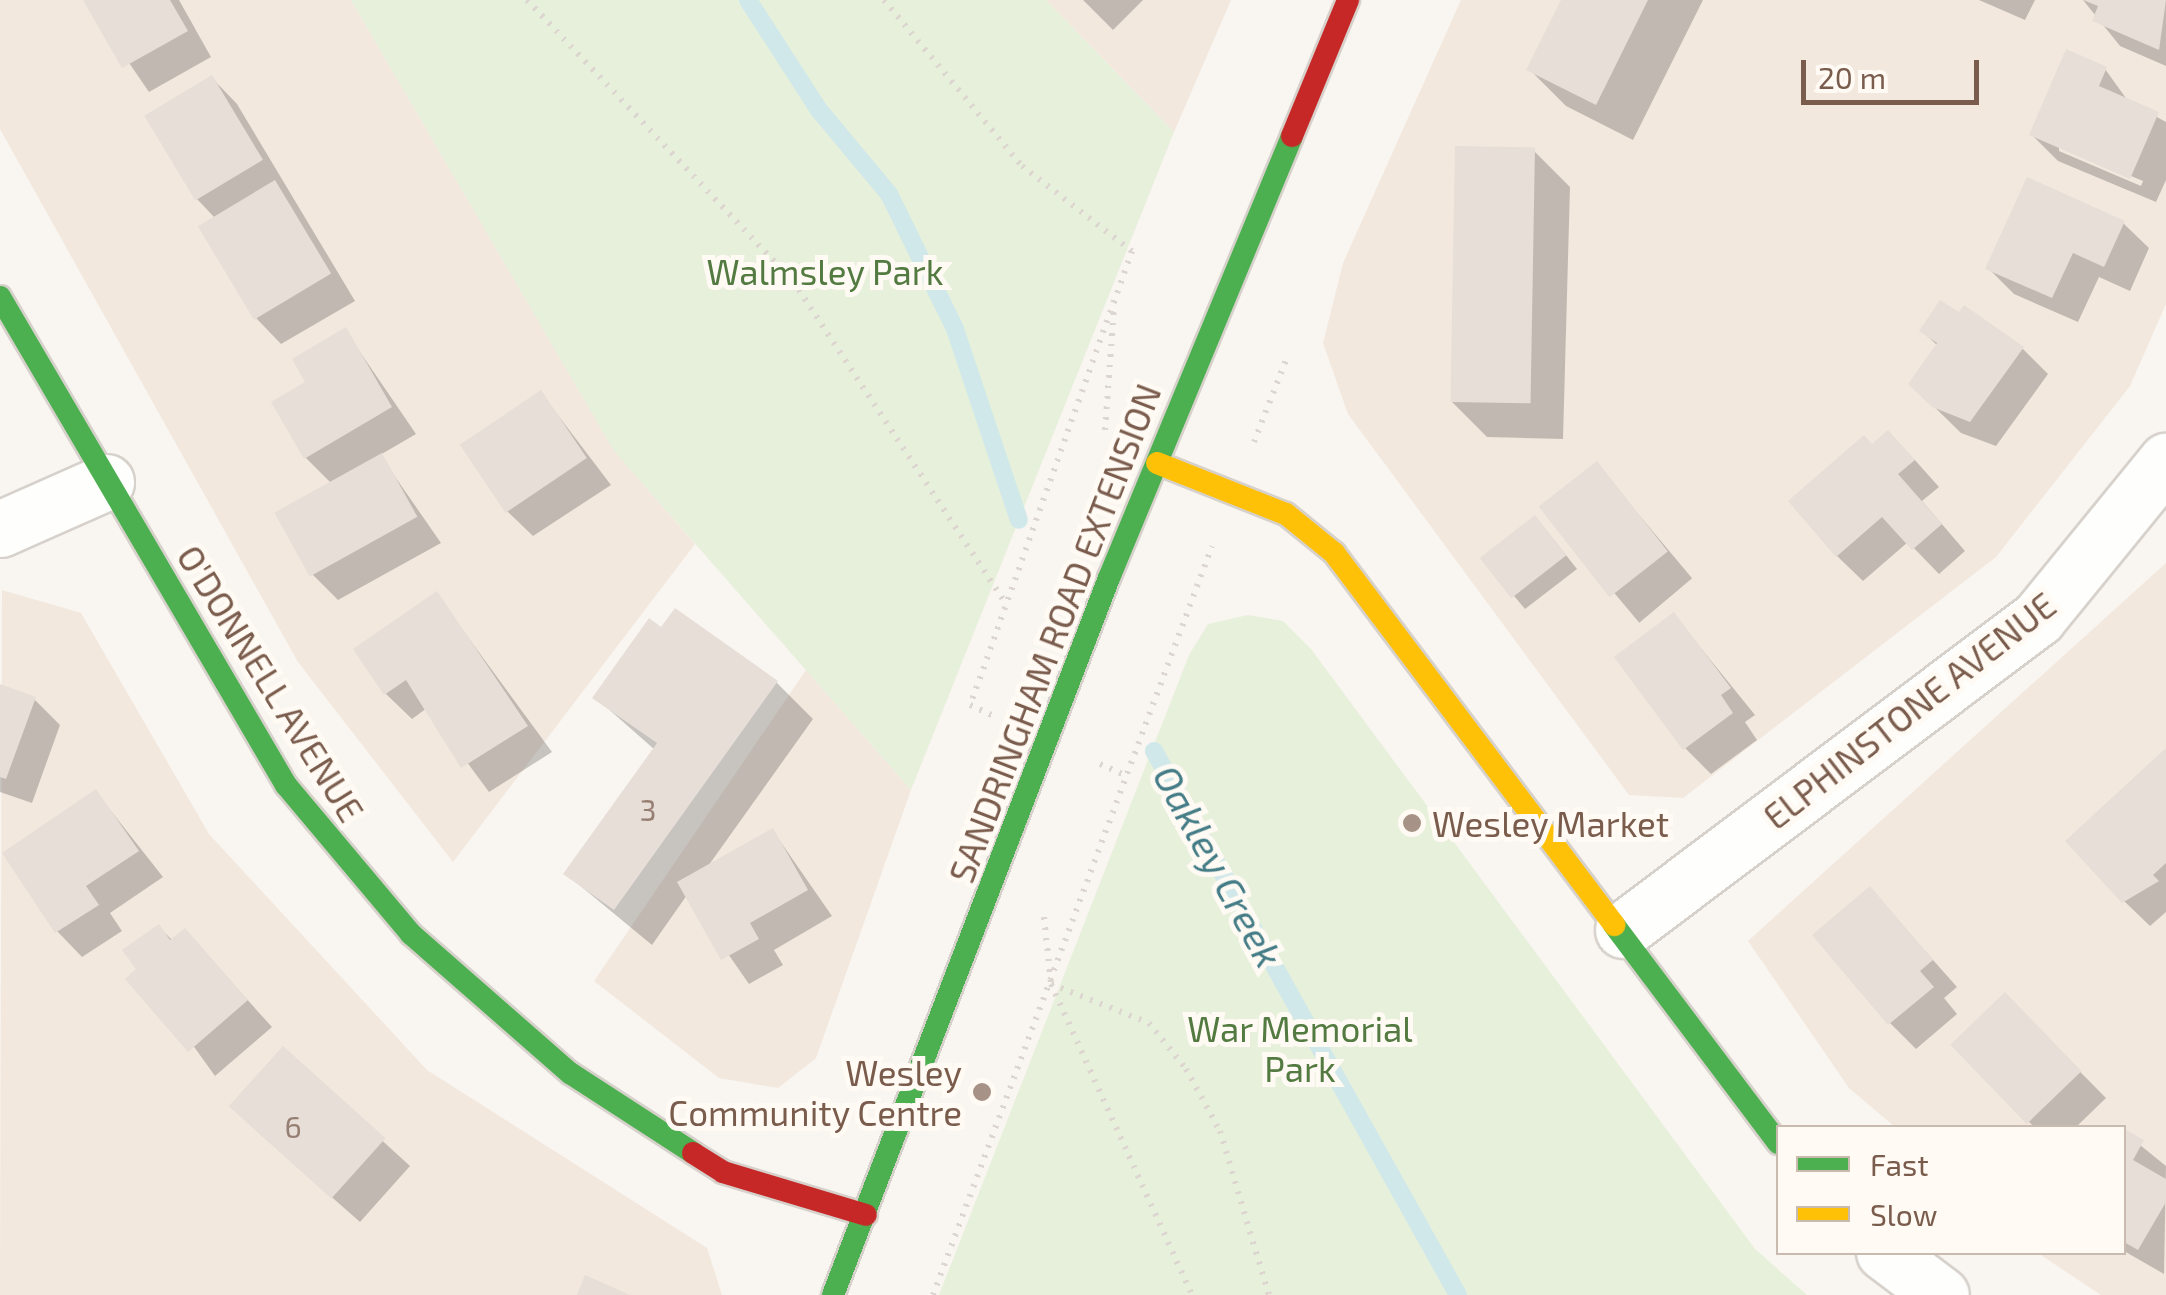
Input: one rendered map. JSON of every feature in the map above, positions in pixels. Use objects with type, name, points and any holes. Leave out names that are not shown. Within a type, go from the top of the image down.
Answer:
[{"type":"street","name":"SANDRINGHAM ROAD EXTENSION","points":[[832,1295],[1157,463],[1348,0]]},
{"type":"street","name":"O'DONNELL AVENUE","points":[[0,297],[286,785],[411,934],[570,1073],[723,1172],[866,1215]]},
{"type":"street","name":"ELPHINSTONE AVENUE","points":[[1623,930],[2038,618],[2166,462]]},
{"type":"street","points":[[1157,463],[1286,514],[1334,553],[1623,930],[1776,1140]]},
{"type":"street","points":[[0,529],[106,482]]},
{"type":"street","points":[[1888,1255],[1942,1295]]},
{"type":"path","points":[[527,0],[794,281],[1006,604]]},
{"type":"path","points":[[884,0],[1022,166],[1132,251],[970,705]]},
{"type":"path","points":[[1106,438],[1115,297]]},
{"type":"path","points":[[1263,420],[1288,355]]},
{"type":"path","points":[[933,1295],[1216,535]]},
{"type":"path","points":[[1100,764],[1128,776]]},
{"type":"path","points":[[1051,984],[1192,1295]]},
{"type":"path","points":[[1051,984],[1150,1023],[1186,1069],[1220,1130],[1270,1295]]},
{"type":"shaded area","points":[[0,0],[351,0],[614,450],[695,544],[453,862],[298,662],[0,129]]},
{"type":"shaded area","points":[[1046,0],[1231,0],[1174,132]]},
{"type":"shaded area","points":[[1461,0],[2166,0],[2166,304],[2130,386],[1996,557],[1683,798],[1629,795],[1348,414],[1323,343],[1343,263]]},
{"type":"shaded area","points":[[2166,563],[2166,1295],[2101,1295],[2041,1255],[2126,1255],[2126,1125],[1893,1125],[1849,1088],[1748,941]]},
{"type":"shaded area","points":[[2,590],[81,613],[209,834],[427,1070],[707,1248],[722,1295],[0,1295]]},
{"type":"shaded area","points":[[806,670],[911,790],[816,1058],[778,1088],[719,1078],[594,981]]},
{"type":"green space","name":"Walmsley Park","points":[[351,0],[1046,0],[1174,132],[911,790],[614,451]]},
{"type":"green space","name":"War Memorial Park","points":[[1248,615],[1283,621],[1311,649],[1755,1249],[1807,1295],[939,1295],[1189,655],[1208,624]]},
{"type":"building","points":[[83,0],[170,0],[188,31],[122,68]]},
{"type":"building","points":[[1561,0],[1648,0],[1596,105],[1526,70]]},
{"type":"building","points":[[2083,0],[2166,0],[2159,50],[2092,21],[2098,6]]},
{"type":"building","points":[[2066,49],[2107,67],[2099,86],[2159,112],[2130,179],[2029,135]]},
{"type":"building","points":[[212,75],[263,160],[195,201],[144,116]]},
{"type":"building","points":[[1455,146],[1535,147],[1531,403],[1451,402]]},
{"type":"building","points":[[2027,177],[2125,221],[2104,267],[2073,253],[2052,298],[1985,269]]},
{"type":"building","points":[[275,180],[331,273],[254,320],[198,226]]},
{"type":"building","points":[[1940,300],[1959,312],[1964,305],[2024,347],[1970,422],[1932,407],[1908,384],[1937,343],[1919,331]]},
{"type":"building","points":[[346,327],[392,407],[304,459],[271,402],[305,382],[292,359]]},
{"type":"building","points":[[541,390],[587,458],[506,513],[460,445]]},
{"type":"building","points":[[1888,430],[1915,460],[1898,474],[1942,524],[1912,550],[1882,517],[1836,557],[1788,501],[1864,435],[1872,444]]},
{"type":"building","points":[[382,453],[417,517],[310,576],[274,513]]},
{"type":"building","points":[[1597,461],[1668,552],[1609,597],[1539,507]]},
{"type":"building","points":[[1535,515],[1566,555],[1511,598],[1480,558]]},
{"type":"building","points":[[437,591],[528,726],[461,768],[406,680],[384,695],[353,649]]},
{"type":"building","points":[[675,608],[778,681],[614,910],[563,874],[657,743],[592,698],[649,618],[661,627]]},
{"type":"building","points":[[1674,612],[1731,688],[1721,695],[1733,713],[1683,750],[1614,657]]},
{"type":"building","points":[[0,684],[36,697],[6,779],[0,777]]},
{"type":"building","points":[[2166,748],[2166,863],[2153,875],[2159,881],[2122,903],[2065,841]]},
{"type":"building","points":[[96,789],[139,851],[86,886],[99,905],[55,933],[2,853]]},
{"type":"building","points":[[773,828],[808,890],[750,923],[759,939],[721,960],[677,882]]},
{"type":"building","points":[[1870,886],[1933,960],[1920,971],[1934,987],[1888,1025],[1812,935]]},
{"type":"building","points":[[159,924],[170,940],[185,928],[248,1000],[188,1052],[125,979],[136,969],[122,950]]},
{"type":"building","points":[[2005,992],[2081,1071],[2027,1124],[1950,1045]]},
{"type":"building","points":[[283,1046],[386,1138],[331,1199],[229,1106]]},
{"type":"building","points":[[2126,1130],[2144,1140],[2133,1160],[2166,1179],[2166,1202],[2138,1250],[2126,1243]]},
{"type":"building","points":[[585,1275],[630,1295],[577,1295]]},
{"type":"waterway","name":"Oakley Creek","points":[[748,0],[819,110],[889,194],[955,329],[1019,520]]},
{"type":"waterway","name":"Oakley Creek","points":[[1154,751],[1458,1295]]},
{"type":"traffic: fast","points":[[833,1295],[1109,578],[1292,136]]},
{"type":"traffic: fast","points":[[0,297],[286,785],[411,934],[570,1073],[693,1153]]},
{"type":"traffic: fast","points":[[1614,925],[1776,1140]]},
{"type":"traffic: slow","points":[[1157,463],[1286,514],[1334,553],[1614,925]]},
{"type":"traffic: jam","points":[[1292,136],[1348,0]]},
{"type":"traffic: jam","points":[[693,1153],[723,1172],[866,1215]]},
{"type":"place","name":"Wesley Market","points":[[1412,823]]},
{"type":"place","name":"Wesley Community Centre","points":[[982,1092]]}]
